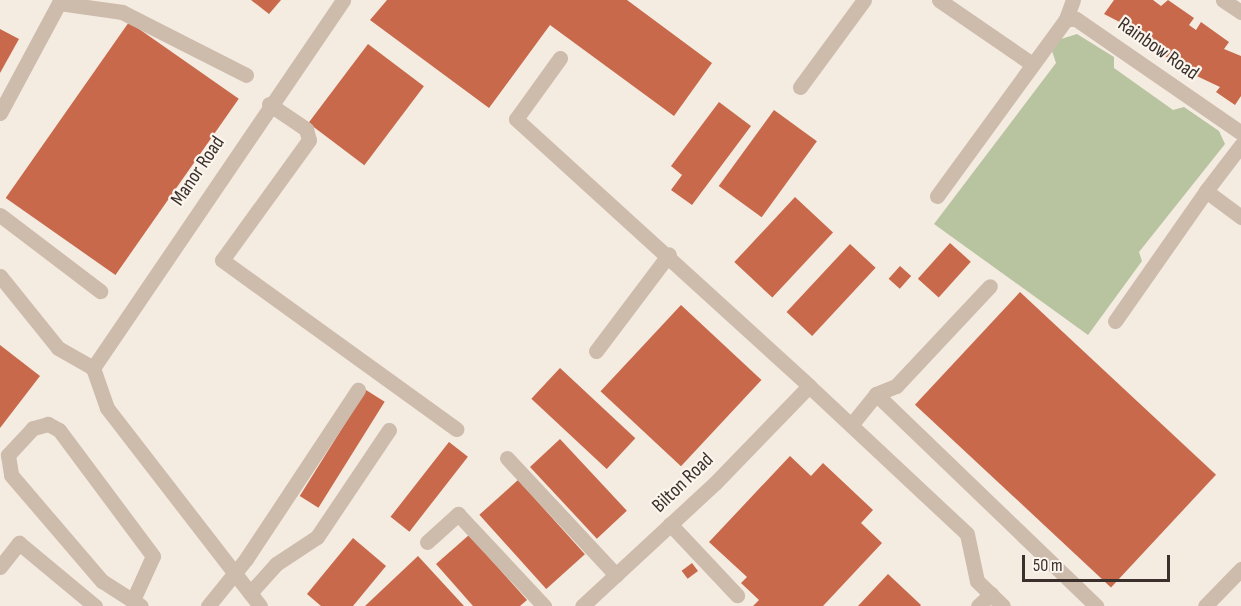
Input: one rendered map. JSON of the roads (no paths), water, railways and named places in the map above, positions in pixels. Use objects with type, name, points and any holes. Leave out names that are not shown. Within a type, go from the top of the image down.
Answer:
[{"type":"street","name":"Manor Road","points":[[93,368],[269,104],[343,0]]},
{"type":"street","points":[[800,87],[864,0]]},
{"type":"street","points":[[939,0],[1032,64]]},
{"type":"street","points":[[937,196],[1066,19],[1073,0]]},
{"type":"street","points":[[1223,0],[1241,12]]},
{"type":"street","points":[[0,113],[59,3],[122,12],[246,75]]},
{"type":"street","name":"Rainbow Road","points":[[1066,19],[1076,19],[1241,133]]},
{"type":"street","points":[[560,58],[516,119],[669,254],[967,534],[970,568],[1003,606]]},
{"type":"street","points":[[269,104],[306,129],[309,140],[222,260],[456,429]]},
{"type":"street","points":[[1115,321],[1241,145]]},
{"type":"street","points":[[1206,191],[1241,217]]},
{"type":"street","points":[[0,215],[100,291]]},
{"type":"street","points":[[596,351],[669,254]]},
{"type":"street","points":[[0,276],[58,348],[93,368],[107,408],[260,606]]},
{"type":"street","points":[[851,425],[876,394],[896,386],[990,286]]},
{"type":"street","name":"Bilton Road","points":[[582,606],[670,524],[809,386]]},
{"type":"street","points":[[208,606],[235,574],[357,390]]},
{"type":"street","points":[[876,394],[1095,606]]},
{"type":"street","points":[[48,424],[59,430],[153,556],[137,603],[102,581],[10,475],[8,455],[33,428],[48,424]]},
{"type":"street","points":[[250,593],[276,564],[317,537],[389,430]]},
{"type":"street","points":[[507,458],[616,575]]},
{"type":"street","points":[[427,542],[459,513],[544,606]]},
{"type":"street","points":[[670,524],[737,595]]},
{"type":"street","points":[[0,567],[19,543],[95,606]]},
{"type":"street","points":[[1205,606],[1241,569]]},
{"type":"street","points":[[978,606],[991,594]]}]
